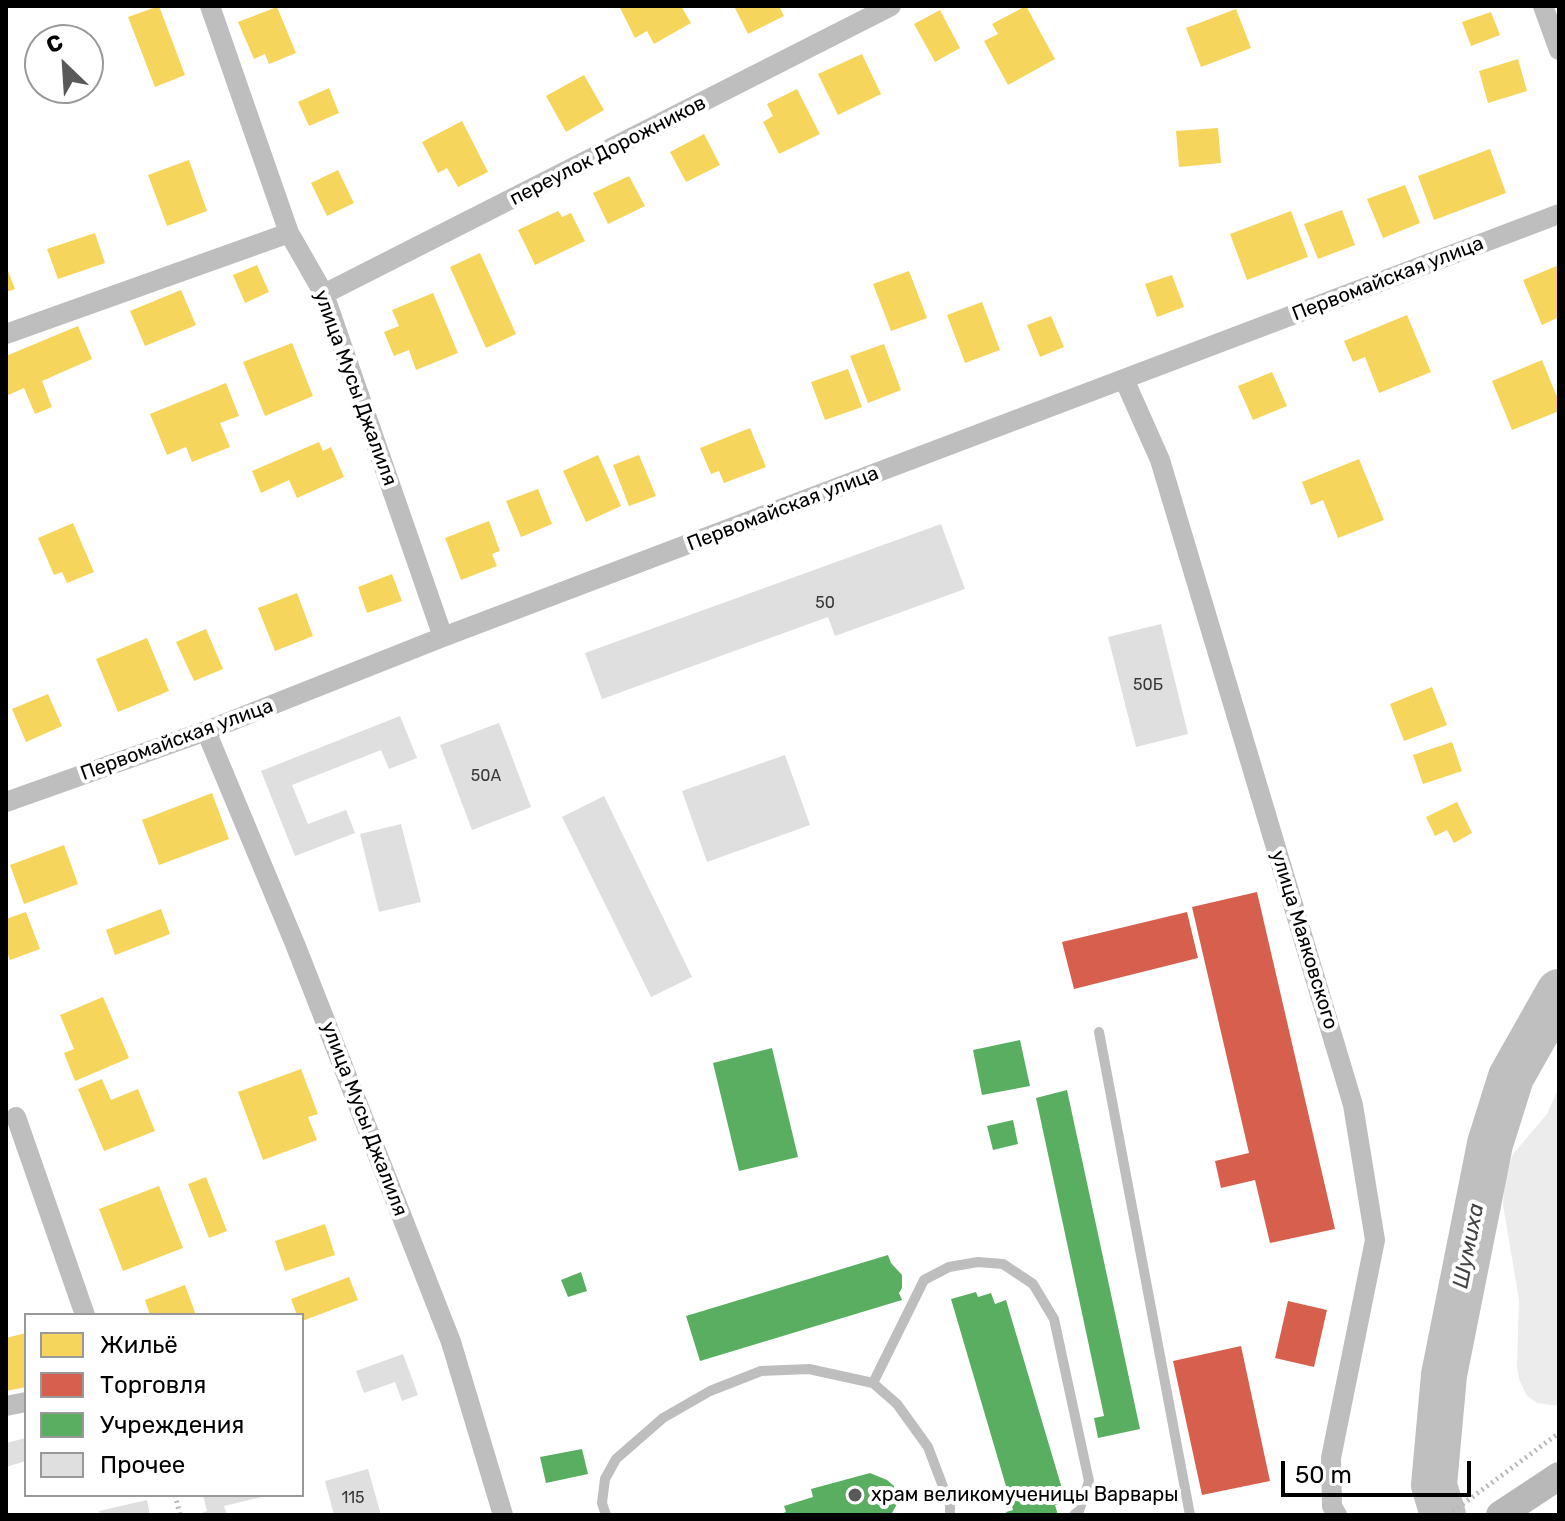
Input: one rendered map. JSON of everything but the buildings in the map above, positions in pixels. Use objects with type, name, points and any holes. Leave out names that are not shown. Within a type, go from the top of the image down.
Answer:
[{"type":"street","name":"улица Мусы Джалиля","points":[[210,6],[289,233],[324,294],[443,637]]},
{"type":"street","name":"переулок Дорожников","points":[[324,294],[891,6]]},
{"type":"street","points":[[1543,6],[1559,50]]},
{"type":"street","name":"Первомайская улица","points":[[6,802],[206,731],[443,637],[1559,214]]},
{"type":"street","points":[[6,334],[289,233]]},
{"type":"street","name":"улица Маяковского","points":[[1124,379],[1160,460],[1353,1105],[1375,1240],[1331,1458],[1331,1512]]},
{"type":"street","name":"улица Мусы Джалиля","points":[[206,731],[295,944],[445,1327],[503,1515]]},
{"type":"street","points":[[16,1117],[84,1313]]},
{"type":"street","points":[[1500,1515],[1559,1476]]},
{"type":"lane","points":[[1099,1032],[1190,1515]]},
{"type":"lane","points":[[873,1383],[924,1280],[949,1267],[978,1262],[1003,1264],[1013,1270],[1033,1284],[1054,1319],[1089,1481],[1079,1511],[1074,1515]]},
{"type":"lane","points":[[606,1515],[602,1503],[605,1479],[616,1459],[663,1418],[710,1391],[761,1371],[809,1369],[873,1383],[897,1404],[928,1447],[950,1505],[950,1515]]},
{"type":"path","points":[[1448,1515],[1559,1433]]},
{"type":"shaded area","points":[[1559,1087],[1559,1406],[1537,1403],[1527,1396],[1519,1379],[1519,1300],[1503,1205],[1505,1179],[1513,1154],[1547,1114]]},
{"type":"waterway","name":"Шумиха","points":[[1443,1515],[1434,1485],[1444,1375],[1490,1144],[1511,1077],[1559,992]]},
{"type":"place","name":"храм великомученицы Варвары","points":[[855,1495]]}]
